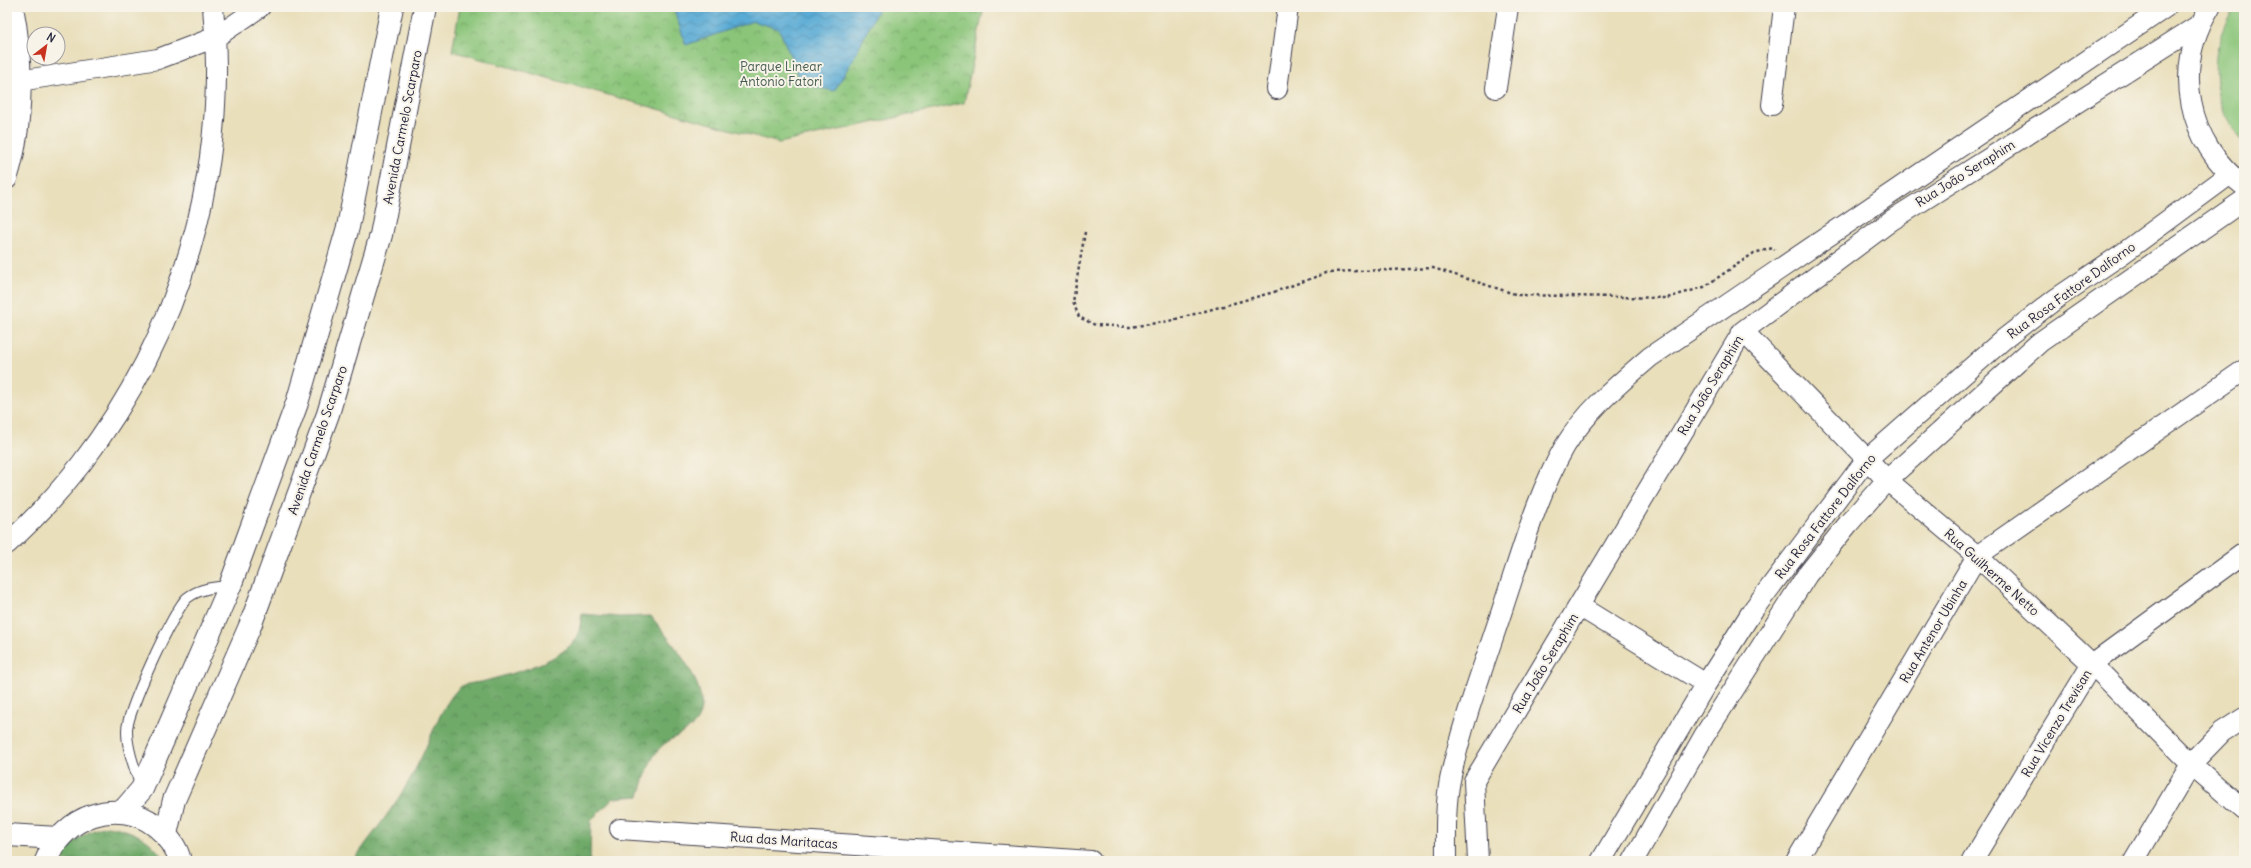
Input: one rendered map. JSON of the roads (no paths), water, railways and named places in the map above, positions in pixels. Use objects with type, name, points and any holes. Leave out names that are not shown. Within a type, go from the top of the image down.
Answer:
[{"type":"main road","points":[[123,812],[142,789],[230,586],[297,403],[348,227],[392,7]]},
{"type":"main road","name":"Avenida Carmelo Scarparo","points":[[166,834],[174,800],[250,626],[328,414],[380,234],[425,7]]},
{"type":"main road","points":[[46,861],[58,838],[76,822],[98,812],[123,812],[146,819],[166,834],[179,855],[180,861]]},
{"type":"main road","points":[[7,835],[58,838]]},
{"type":"street","points":[[7,179],[17,130],[13,83],[18,41],[13,7]]},
{"type":"street","points":[[7,544],[61,489],[104,434],[138,378],[170,311],[194,239],[209,170],[216,101],[216,36],[213,7]]},
{"type":"street","points":[[13,83],[158,59],[216,36],[260,7]]},
{"type":"street","points":[[1277,88],[1288,7]]},
{"type":"street","points":[[1496,88],[1508,7]]},
{"type":"street","points":[[1772,105],[1784,7]]},
{"type":"street","points":[[1446,861],[1446,815],[1450,780],[1463,732],[1534,515],[1565,446],[1584,421],[1619,384],[1650,357],[2166,7]]},
{"type":"street","points":[[2210,7],[2199,24],[2189,64],[2190,104],[2204,142],[2237,180]]},
{"type":"street","name":"Rua João Seraphim","points":[[1478,861],[1474,781],[1743,331],[1892,220],[2199,24]]},
{"type":"street","name":"Rua Rosa Fattore Dalforno","points":[[1601,861],[1706,684],[1753,610],[1866,460],[2016,329],[2057,298],[2237,180]]},
{"type":"street","name":"Rua Rosa Fattore Dalforno","points":[[1633,861],[1704,736],[1795,594],[1848,524],[1887,480],[2040,342],[2244,200]]},
{"type":"street","name":"Rua Guilherme Netto","points":[[1743,331],[1866,460],[1887,480],[1977,556],[2092,664],[2191,764],[2244,810]]},
{"type":"street","name":"Rua Antenor Ubinha","points":[[1796,861],[1977,556],[2244,370]]},
{"type":"street","name":"Rua Vicenzo Trevisan","points":[[1972,861],[2092,664],[2244,553]]},
{"type":"street","points":[[1579,606],[1706,684]]},
{"type":"street","points":[[2134,861],[2191,764],[2222,732],[2244,718]]},
{"type":"street","name":"Rua das Maritacas","points":[[620,829],[1091,861]]},
{"type":"lane","points":[[142,789],[132,761],[126,730],[137,697],[167,630],[187,599],[209,587],[230,586]]},
{"type":"water","points":[[673,7],[879,7],[852,61],[834,91],[802,84],[779,29],[753,21],[686,45]]},
{"type":"park label","name":"Parque Linear Antonio Fatori","points":[[781,74]]}]
